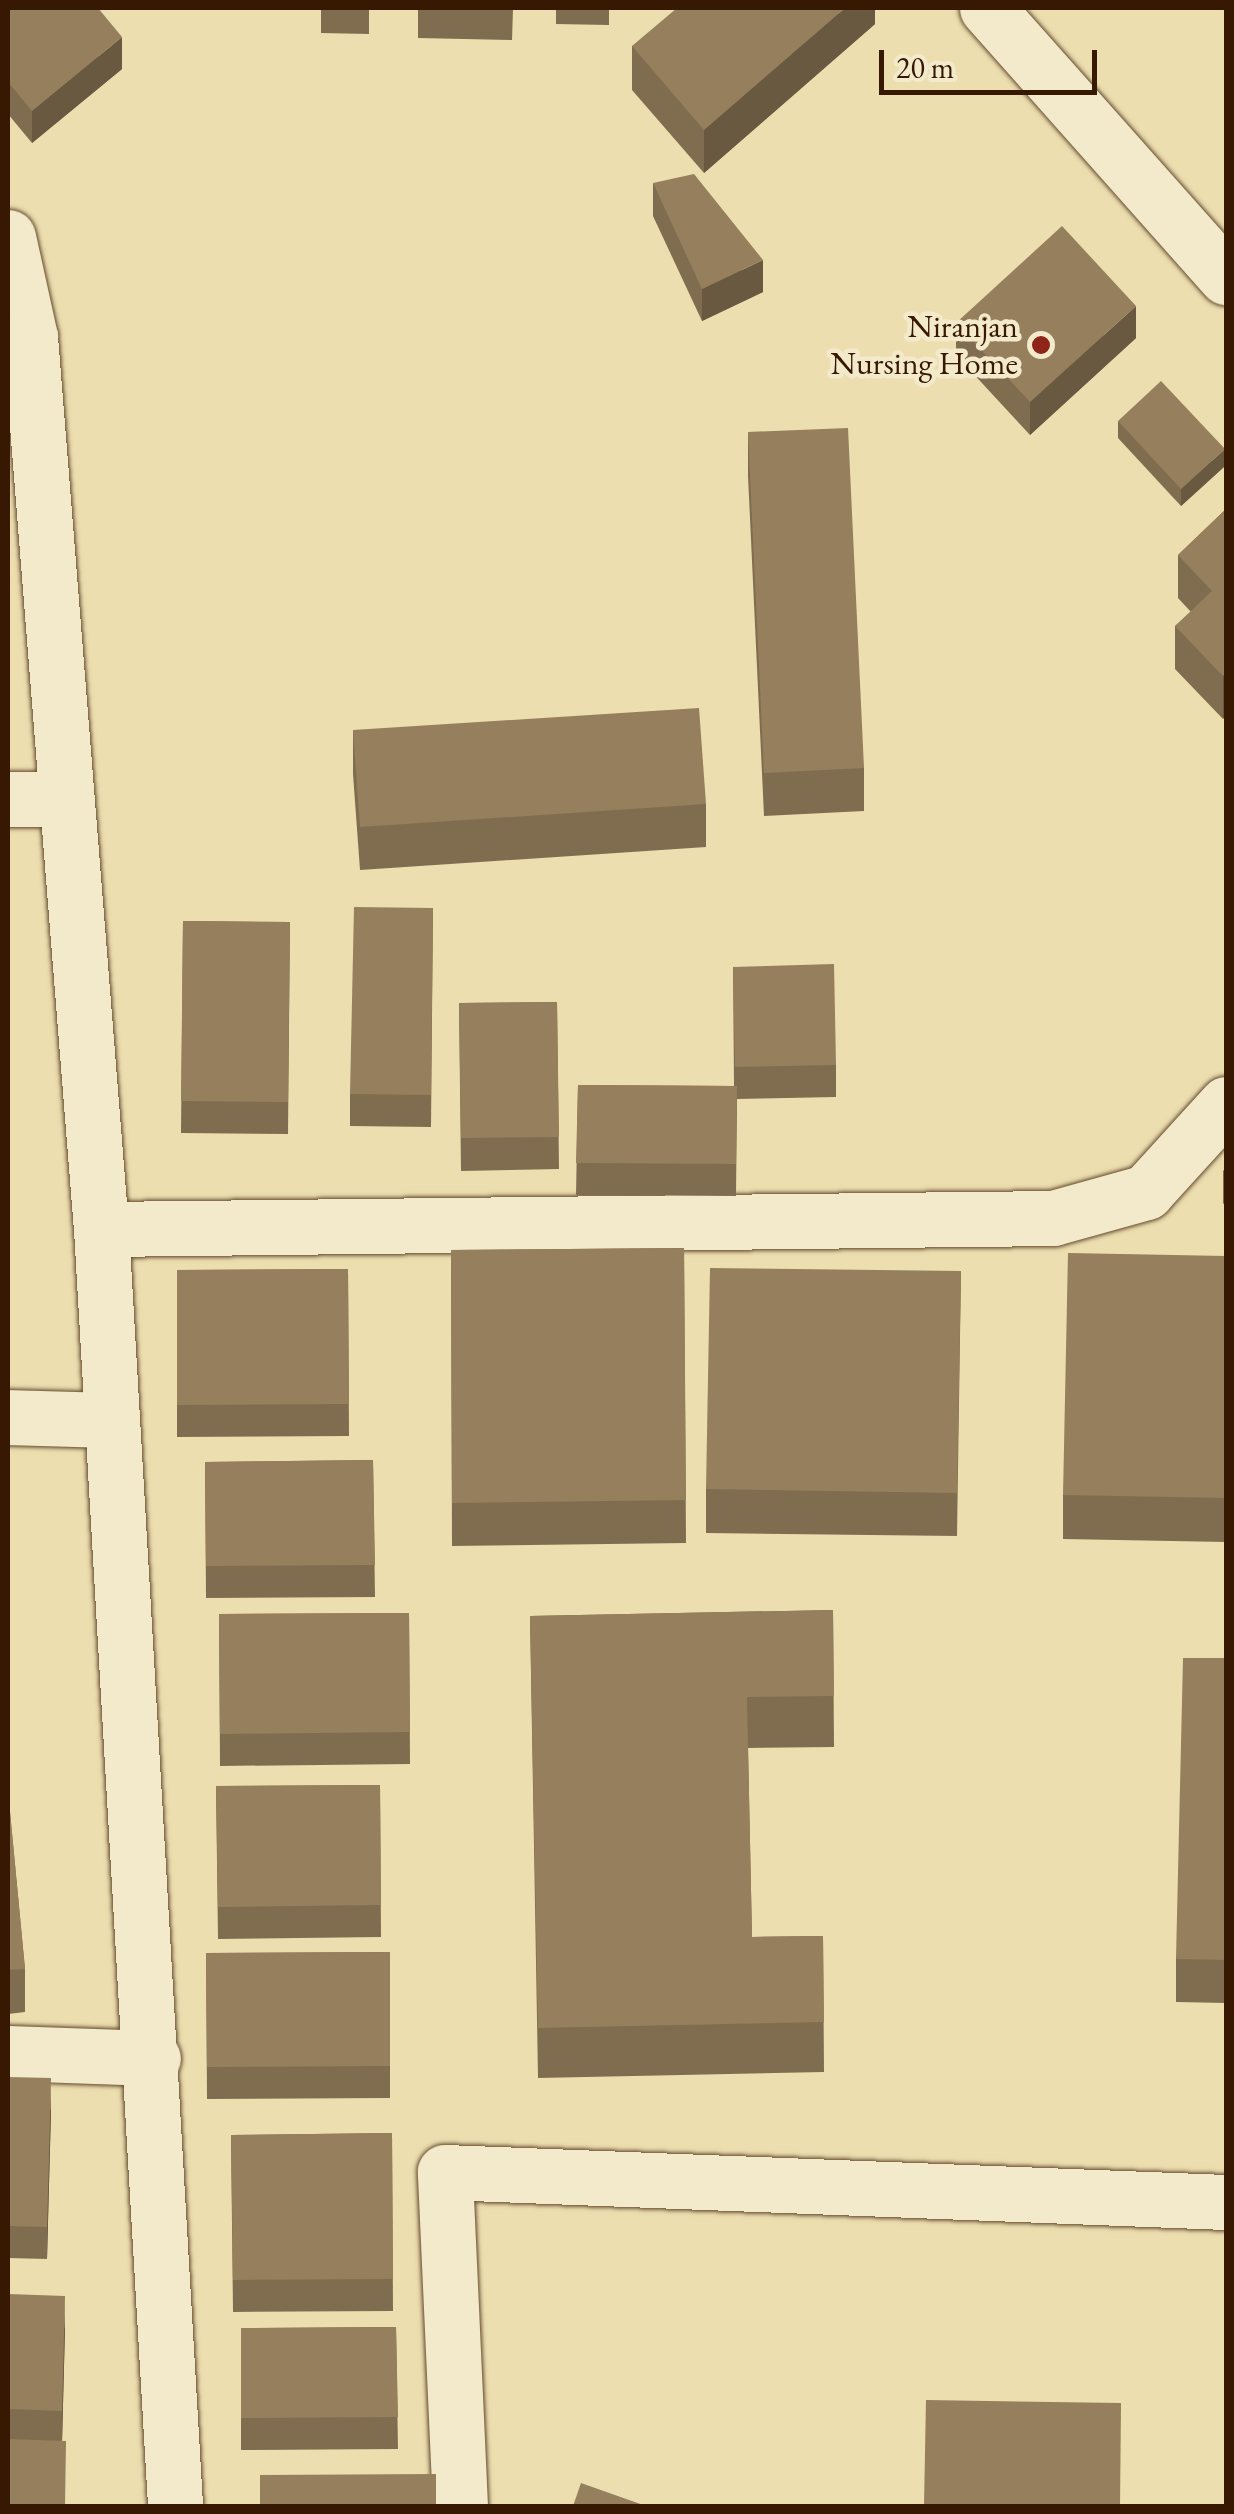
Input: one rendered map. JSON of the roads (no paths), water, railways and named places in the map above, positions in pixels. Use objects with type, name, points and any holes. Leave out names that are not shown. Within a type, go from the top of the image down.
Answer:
[{"type":"street","points":[[987,8],[1226,277]]},
{"type":"street","points":[[8,237],[30,336],[101,1229],[109,1420],[153,2058],[175,2506]]},
{"type":"street","points":[[8,799],[66,799]]},
{"type":"street","points":[[101,1229],[1053,1218],[1146,1192],[1226,1104]]},
{"type":"street","points":[[8,1417],[109,1420]]},
{"type":"street","points":[[8,2053],[153,2058]]},
{"type":"street","points":[[460,2506],[445,2172],[1226,2202]]},
{"type":"place","name":"Niranjan Nursing Home","points":[[1041,345]]}]
